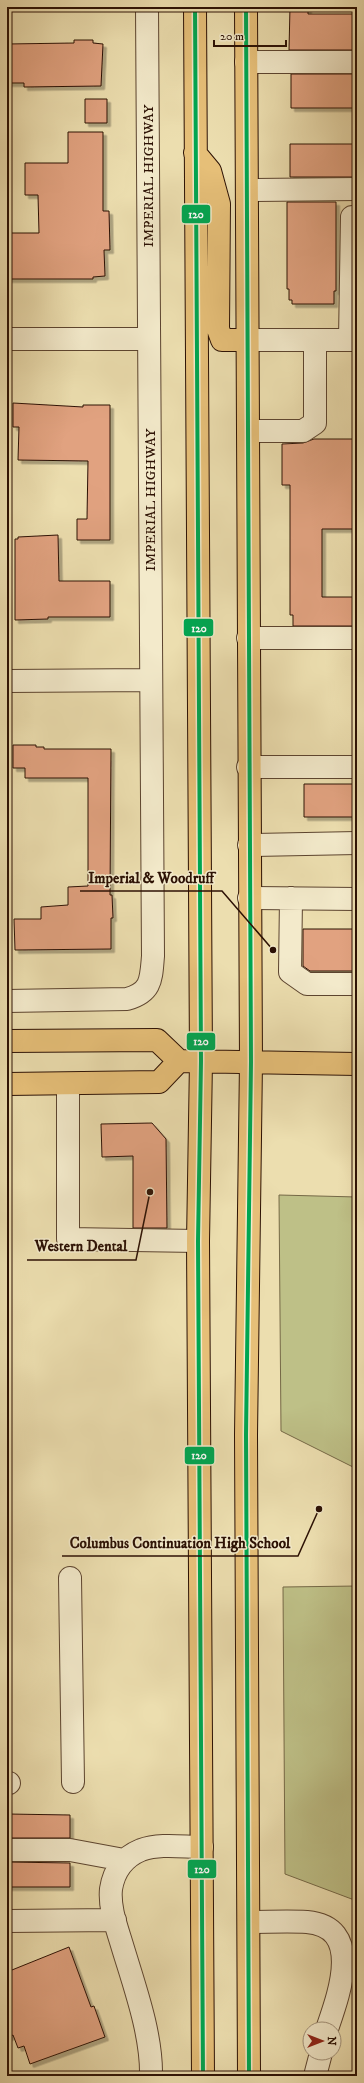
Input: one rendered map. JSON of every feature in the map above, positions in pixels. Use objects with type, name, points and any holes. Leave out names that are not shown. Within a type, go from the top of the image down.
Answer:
[{"type":"main road","points":[[195,7],[201,1060],[198,1241],[203,2076]]},
{"type":"main road","points":[[246,7],[248,767],[250,845],[251,1062],[246,1435],[249,2076]]},
{"type":"main road","points":[[195,153],[210,171],[219,204],[218,329],[222,340],[247,340]]},
{"type":"main road","points":[[7,1041],[157,1040],[179,1061]]},
{"type":"main road","points":[[7,1084],[159,1082],[179,1061],[201,1060],[286,1064],[357,1064]]},
{"type":"street","name":"IMPERIAL HIGHWAY","points":[[7,1001],[127,999],[144,992],[151,978],[147,7]]},
{"type":"street","points":[[246,62],[357,62]]},
{"type":"street","points":[[247,190],[357,188]]},
{"type":"street","points":[[247,340],[354,340],[352,217]]},
{"type":"street","points":[[7,339],[149,338]]},
{"type":"street","points":[[248,431],[303,431],[315,423],[315,340]]},
{"type":"street","points":[[248,638],[357,638]]},
{"type":"street","points":[[7,681],[150,680]]},
{"type":"street","points":[[248,767],[357,767]]},
{"type":"street","points":[[250,845],[357,843]]},
{"type":"street","points":[[250,898],[357,899]]},
{"type":"street","points":[[290,898],[290,972],[307,984],[357,984]]},
{"type":"street","points":[[68,1084],[68,1239],[198,1241]]},
{"type":"street","points":[[70,1578],[73,1782]]},
{"type":"street","points":[[151,2076],[144,2018],[115,1920],[111,1901],[111,1889],[117,1868],[124,1860],[147,1848],[202,1847]]},
{"type":"street","points":[[7,1850],[70,1850],[124,1860]]},
{"type":"street","points":[[7,1921],[115,1920]]},
{"type":"street","points":[[249,1922],[308,1922],[327,1928],[348,1941],[344,1978],[330,2021]]},
{"type":"street","points":[[315,2076],[319,2061]]},
{"type":"green space","points":[[279,1195],[357,1197],[357,1469],[281,1431]]},
{"type":"green space","points":[[357,1586],[357,1901],[285,1874],[283,1587]]},
{"type":"building","points":[[290,7],[308,7],[308,14],[357,14],[357,50],[289,50]]},
{"type":"building","points":[[74,40],[93,40],[93,43],[103,44],[101,86],[24,87],[24,83],[7,83],[7,44],[74,43]]},
{"type":"building","points":[[291,74],[357,74],[357,108],[291,108]]},
{"type":"building","points":[[85,99],[107,99],[107,123],[85,123]]},
{"type":"building","points":[[68,132],[103,132],[103,211],[109,211],[110,250],[104,250],[105,276],[93,277],[93,279],[7,279],[7,233],[39,233],[38,195],[25,195],[25,163],[68,163]]},
{"type":"building","points":[[290,144],[357,144],[357,177],[290,177]]},
{"type":"building","points":[[287,202],[336,202],[336,291],[334,291],[334,304],[292,304],[292,300],[289,300],[289,289],[287,289]]},
{"type":"building","points":[[13,403],[83,407],[83,405],[110,405],[110,540],[77,540],[77,519],[87,519],[88,461],[18,460],[19,427],[13,427]]},
{"type":"building","points":[[314,439],[354,439],[354,500],[357,500],[357,529],[322,529],[322,597],[357,597],[357,626],[293,626],[293,615],[290,615],[290,485],[282,485],[282,444],[303,443]]},
{"type":"building","points":[[58,535],[59,581],[110,581],[110,617],[48,617],[48,619],[15,620],[15,539],[18,539],[18,537]]},
{"type":"building","points":[[13,745],[36,745],[36,747],[44,747],[44,749],[111,749],[110,895],[112,895],[113,918],[111,918],[111,949],[15,950],[14,919],[41,919],[41,907],[68,905],[68,887],[88,886],[88,778],[25,778],[25,768],[13,768]]},
{"type":"building","points":[[304,784],[355,784],[355,787],[357,787],[357,813],[354,813],[354,817],[304,817]]},
{"type":"building","points":[[303,929],[357,929],[357,971],[310,971],[303,966]]},
{"type":"building","points":[[152,1123],[166,1139],[167,1228],[133,1228],[133,1156],[102,1157],[101,1124]]},
{"type":"building","points":[[7,1814],[70,1815],[70,1838],[7,1838]]},
{"type":"building","points":[[7,1862],[70,1863],[70,1887],[7,1887]]},
{"type":"building","points":[[69,1947],[91,2007],[94,2006],[105,2037],[30,2064],[24,2046],[18,2048],[13,2035],[7,2038],[7,1972]]},
{"type":"transit line","name":"120","points":[[195,7],[201,1061],[198,1241],[203,2076]]},
{"type":"transit line","name":"120","points":[[246,7],[251,1062],[246,1435],[249,2076]]},
{"type":"place","name":"Imperial & Woodruff","points":[[273,950]]},
{"type":"place","name":"Western Dental","points":[[150,1192]]},
{"type":"place","name":"Columbus Continuation High School","points":[[319,1509]]}]
